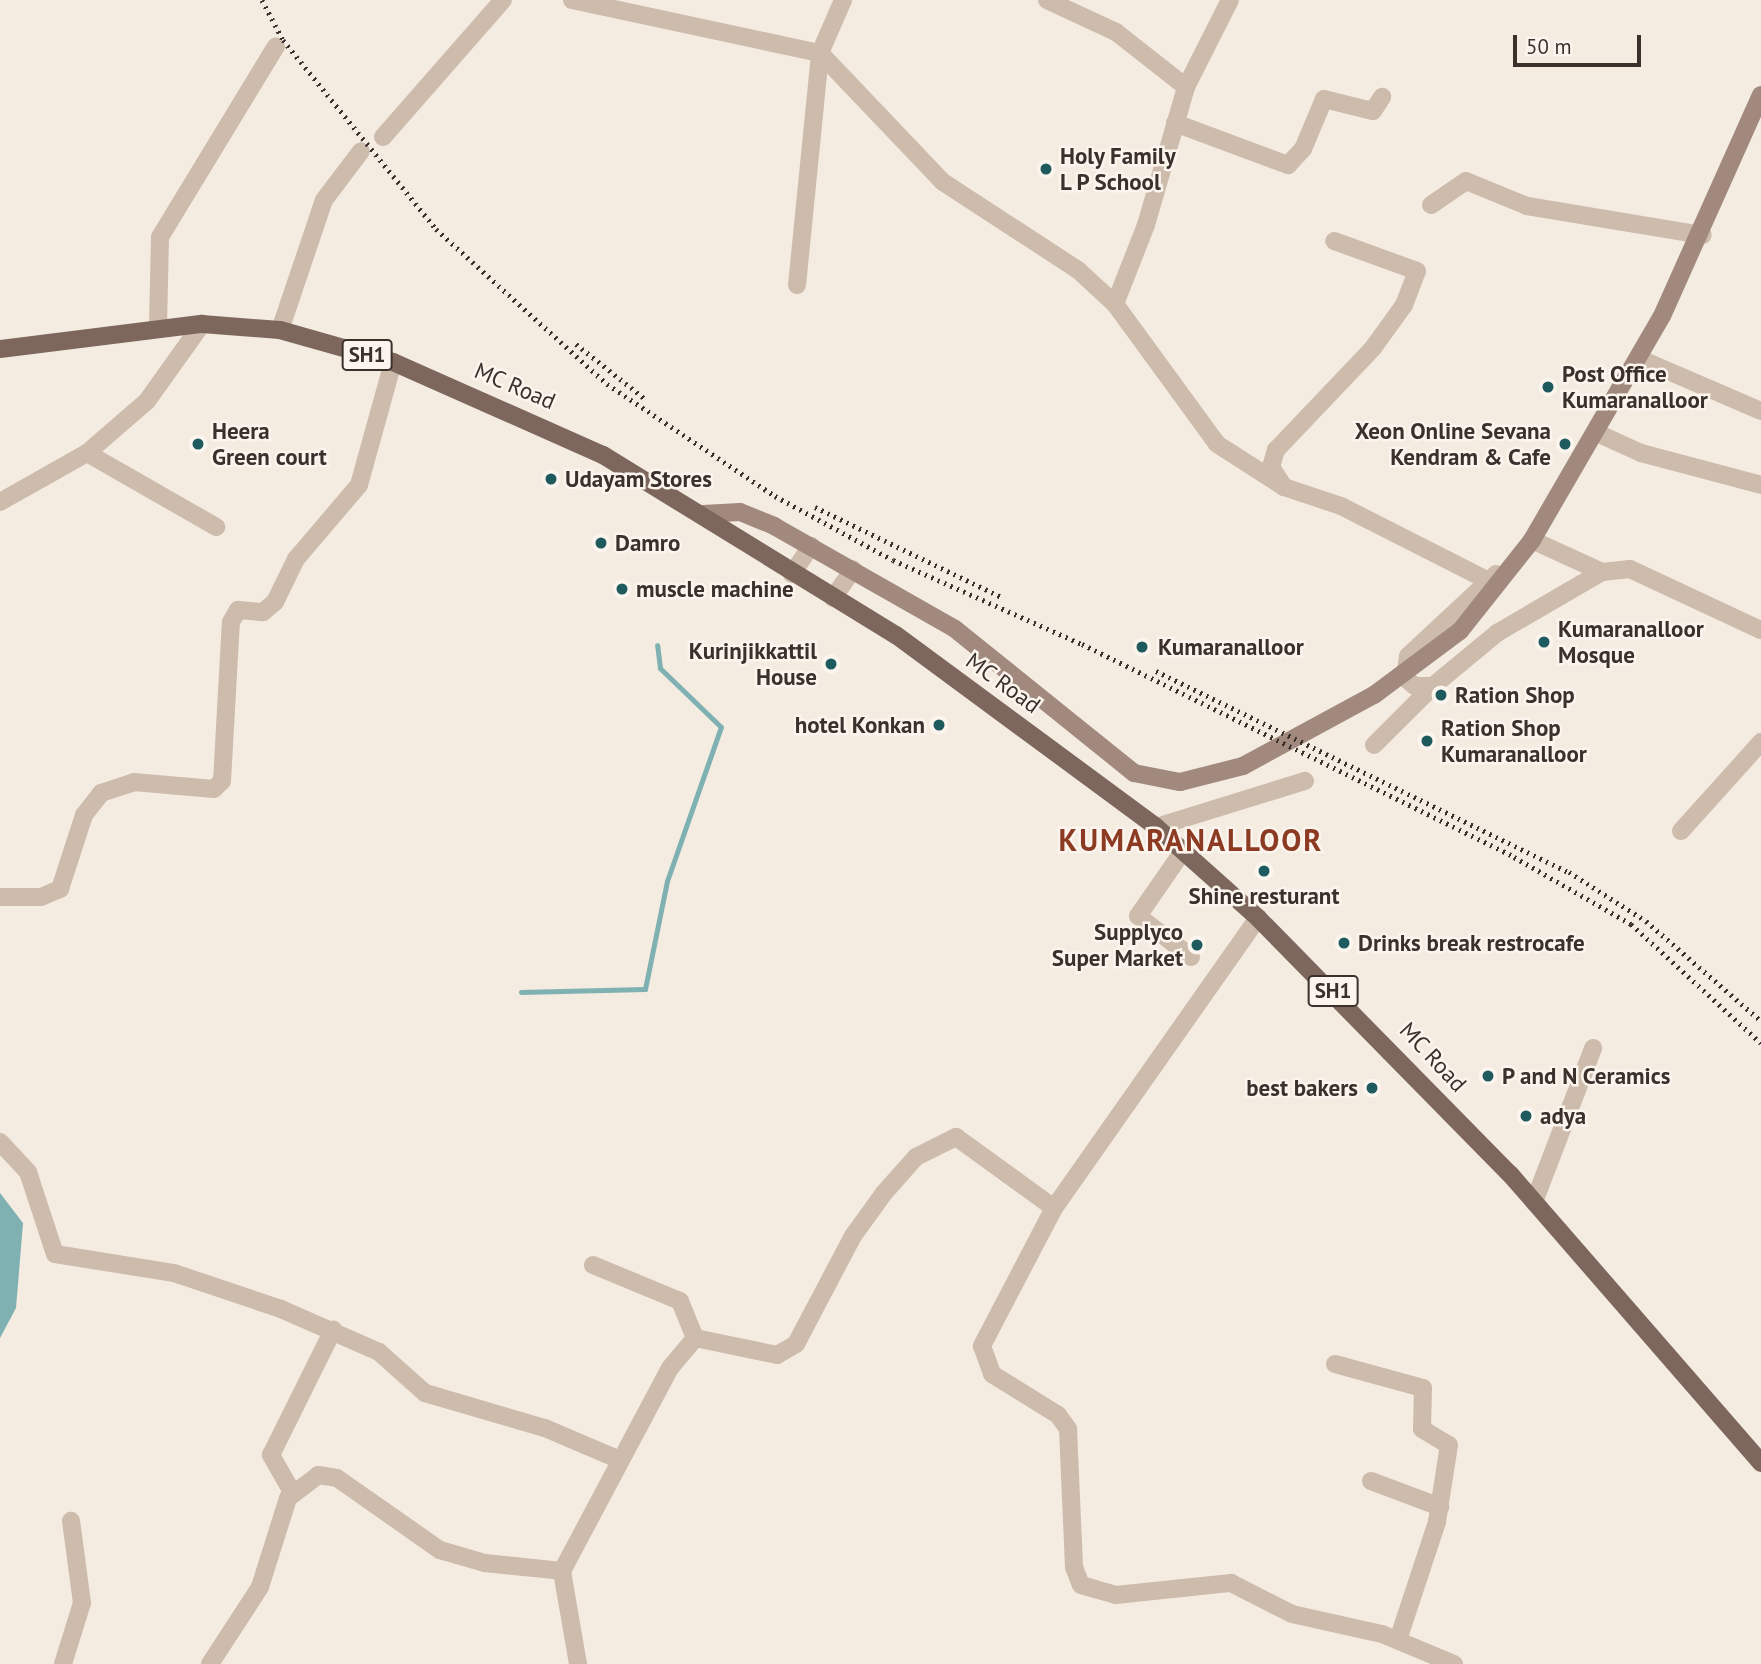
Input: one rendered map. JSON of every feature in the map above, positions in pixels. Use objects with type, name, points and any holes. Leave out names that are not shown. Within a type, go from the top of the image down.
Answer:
[{"type":"main road","points":[[702,514],[740,512],[853,569],[983,646],[1117,764],[1180,782],[1243,766],[1374,695],[1460,631],[1532,540],[1597,433],[1703,235],[1761,95]]},
{"type":"main road","name":"MC Road","points":[[0,349],[158,326],[201,324],[280,330],[393,362],[534,419],[702,514],[792,574],[896,635],[1156,827],[1181,854],[1258,918],[1367,1023],[1534,1202],[1761,1463]]},
{"type":"street","points":[[383,137],[503,0]]},
{"type":"street","points":[[572,0],[820,53],[943,183],[1078,270],[1115,304],[1217,444],[1284,487],[1341,506],[1486,580]]},
{"type":"street","points":[[797,285],[820,53],[843,0]]},
{"type":"street","points":[[1047,0],[1116,32],[1186,86]]},
{"type":"street","points":[[1115,304],[1146,225],[1186,86],[1230,0]]},
{"type":"street","points":[[158,326],[160,237],[276,46]]},
{"type":"street","points":[[1175,123],[1288,164],[1303,149],[1324,99],[1373,111],[1382,97]]},
{"type":"street","points":[[280,330],[324,200],[361,151]]},
{"type":"street","points":[[1431,205],[1466,181],[1527,206],[1703,235]]},
{"type":"street","points":[[1284,487],[1271,467],[1276,450],[1373,348],[1404,305],[1418,271],[1334,241]]},
{"type":"street","points":[[0,502],[87,453],[147,401],[201,324]]},
{"type":"street","points":[[1638,358],[1761,411]]},
{"type":"street","points":[[0,897],[41,897],[60,889],[84,815],[101,793],[134,782],[214,789],[222,781],[231,622],[238,610],[263,612],[275,602],[296,559],[359,485],[393,362]]},
{"type":"street","points":[[1597,433],[1641,453],[1761,485]]},
{"type":"street","points":[[87,453],[216,527]]},
{"type":"street","points":[[1532,540],[1602,572]]},
{"type":"street","points":[[792,574],[811,546]]},
{"type":"street","points":[[1433,686],[1415,686],[1405,678],[1408,656],[1486,580],[1511,566]]},
{"type":"street","points":[[832,598],[853,569]]},
{"type":"street","points":[[1374,745],[1467,653],[1574,583],[1602,572],[1630,569],[1761,630]]},
{"type":"street","points":[[1681,831],[1761,743]]},
{"type":"street","points":[[1156,827],[1305,781]]},
{"type":"street","points":[[1181,854],[1138,916],[1191,957]]},
{"type":"street","points":[[1258,918],[1054,1208],[982,1346],[992,1374],[1058,1415],[1068,1429],[1074,1567],[1081,1585],[1116,1595],[1231,1583],[1292,1614],[1398,1640],[1454,1664]]},
{"type":"street","points":[[1534,1202],[1592,1048]]},
{"type":"street","points":[[695,1338],[777,1355],[796,1344],[853,1236],[884,1193],[916,1157],[950,1137],[962,1139],[1054,1208]]},
{"type":"street","points":[[0,1142],[28,1172],[54,1254],[174,1273],[333,1330],[379,1352],[425,1393],[545,1428],[620,1460]]},
{"type":"street","points":[[593,1265],[680,1301],[695,1338]]},
{"type":"street","points":[[292,1492],[271,1455],[333,1330]]},
{"type":"street","points":[[578,1664],[562,1570],[670,1368],[695,1338]]},
{"type":"street","points":[[1335,1364],[1423,1388],[1422,1429],[1450,1445],[1440,1507],[1398,1640]]},
{"type":"street","points":[[209,1664],[260,1587],[292,1492],[318,1475],[337,1478],[440,1550],[485,1563],[562,1570]]},
{"type":"street","points":[[1371,1481],[1440,1507]]},
{"type":"street","points":[[63,1664],[82,1602],[71,1521]]},
{"type":"water","points":[[0,1193],[23,1223],[16,1308],[0,1338]]},
{"type":"waterway","points":[[521,992],[645,989],[667,881],[721,727],[660,668],[657,645]]},
{"type":"railway","points":[[262,0],[283,40],[436,229],[607,384],[775,496],[893,560],[1082,644],[1514,857],[1631,924],[1761,1043]]},
{"type":"railway","points":[[576,344],[644,398]]},
{"type":"railway","points":[[815,507],[1001,597]]},
{"type":"railway","points":[[1156,671],[1569,872],[1646,921],[1761,1021]]},
{"type":"place","name":"Holy Family L P School","points":[[1046,169]]},
{"type":"place","name":"Post Office Kumaranalloor","points":[[1548,387]]},
{"type":"place","name":"Heera Green court","points":[[198,444]]},
{"type":"place","name":"Xeon Online Sevana Kendram & Cafe","points":[[1565,444]]},
{"type":"place","name":"Udayam Stores","points":[[551,479]]},
{"type":"place","name":"Damro","points":[[601,543]]},
{"type":"place","name":"muscle machine","points":[[622,589]]},
{"type":"place","name":"Kumaranalloor Mosque","points":[[1544,642]]},
{"type":"place","name":"Kumaranalloor","points":[[1142,647]]},
{"type":"place","name":"Kurinjikkattil House","points":[[831,664]]},
{"type":"place","name":"Ration Shop","points":[[1441,695]]},
{"type":"place","name":"hotel Konkan","points":[[939,725]]},
{"type":"place","name":"Ration Shop Kumaranalloor","points":[[1427,741]]},
{"type":"place","name":"Shine resturant","points":[[1264,871]]},
{"type":"place","name":"Drinks break restrocafe","points":[[1344,943]]},
{"type":"place","name":"Supplyco Super Market","points":[[1197,945]]},
{"type":"place","name":"P and N Ceramics","points":[[1488,1076]]},
{"type":"place","name":"best bakers","points":[[1372,1088]]},
{"type":"place","name":"adya","points":[[1526,1116]]},
{"type":"district","name":"KUMARANALLOOR","points":[[1191,840]]}]
